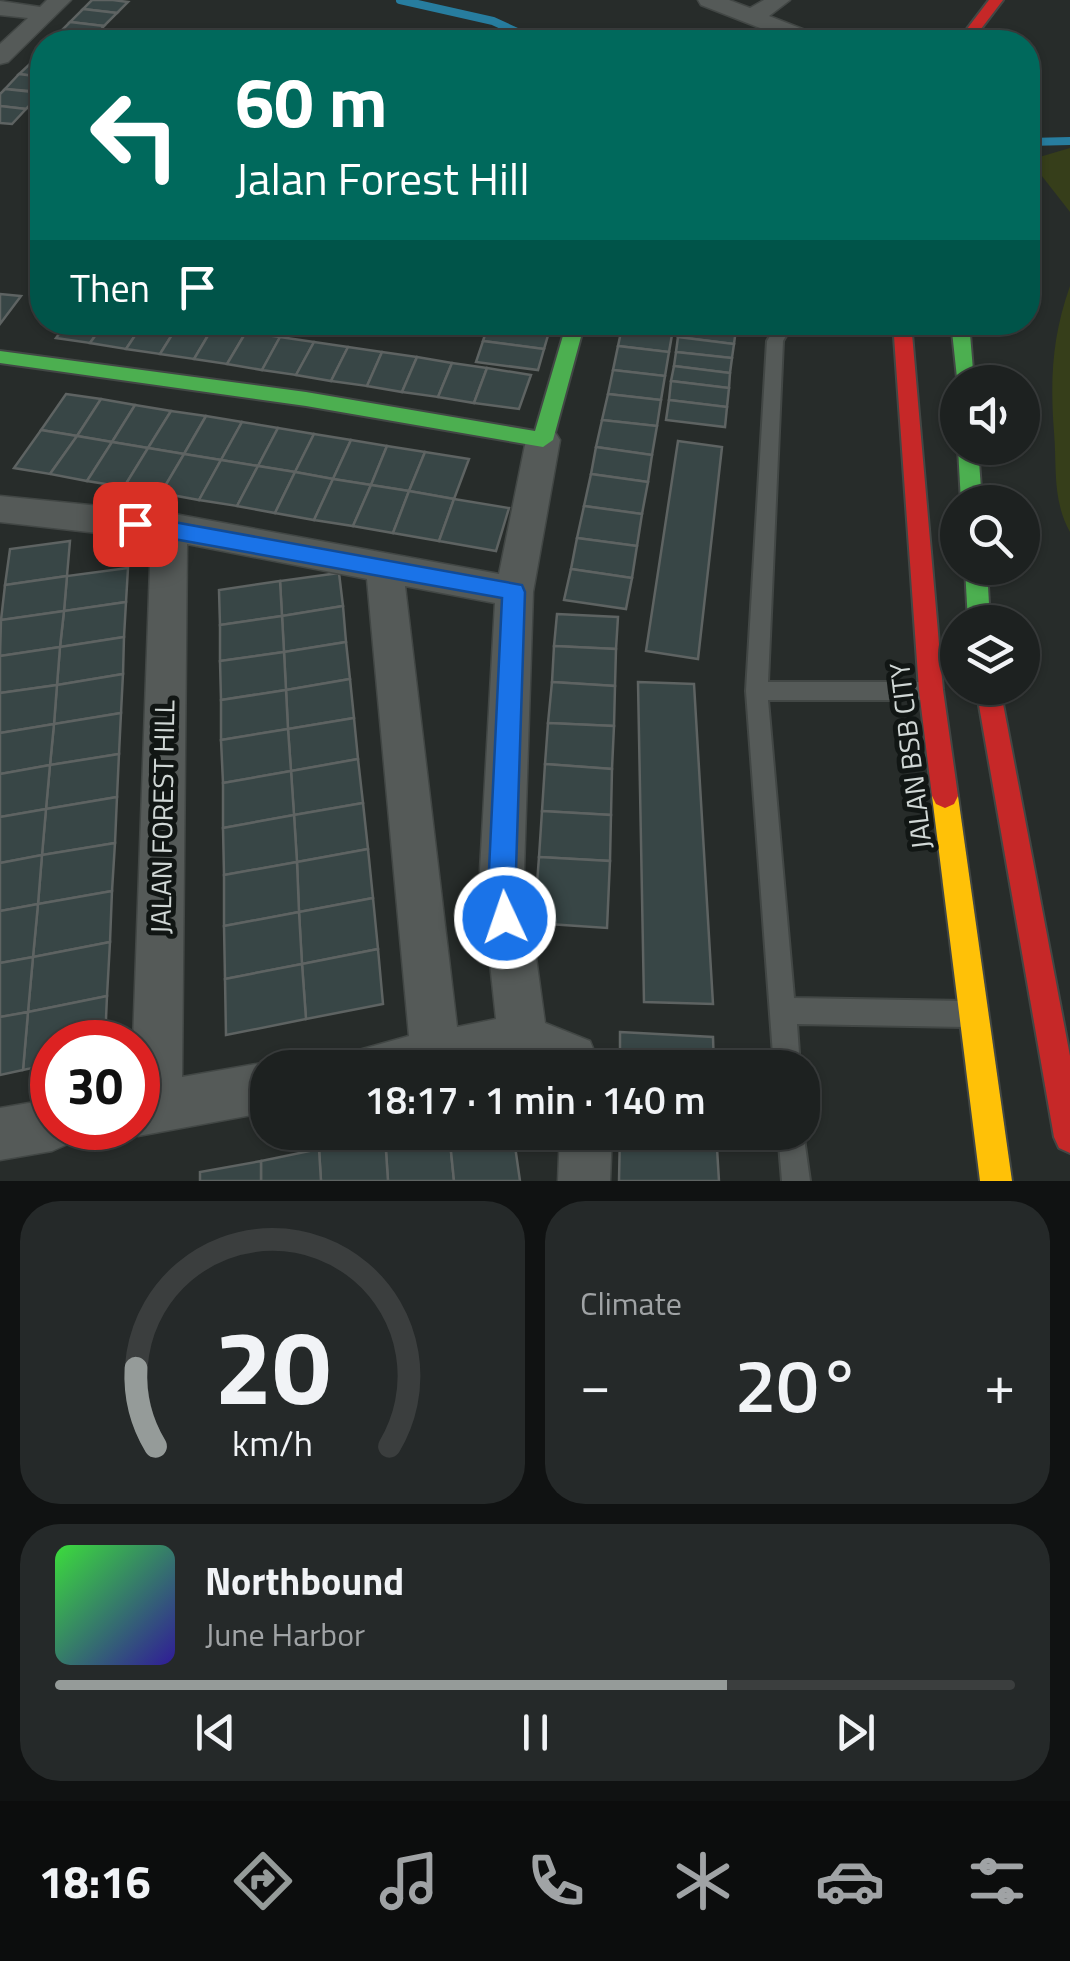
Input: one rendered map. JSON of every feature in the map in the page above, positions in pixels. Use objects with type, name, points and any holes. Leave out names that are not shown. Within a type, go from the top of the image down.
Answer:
[{"type":"street","points":[[709,0],[785,30]]},
{"type":"street","points":[[752,17],[779,0]]},
{"type":"street","points":[[973,30],[996,0]]},
{"type":"street","points":[[0,8],[53,7]]},
{"type":"street","points":[[0,57],[53,7]]},
{"type":"street","points":[[524,1038],[505,918],[502,870],[514,592],[543,440],[572,335]]},
{"type":"street","name":"JALAN BSB CITY","points":[[903,335],[932,690],[996,1181]]},
{"type":"street","points":[[961,335],[963,365]]},
{"type":"street","points":[[1,362],[306,400],[543,440]]},
{"type":"street","points":[[0,509],[169,527],[514,592]]},
{"type":"street","name":"JALAN FOREST HILL","points":[[150,1020],[169,527]]},
{"type":"street","points":[[384,567],[435,1050]]},
{"type":"street","points":[[991,705],[1070,1137]]},
{"type":"street","points":[[468,1050],[524,1038],[551,1050]]},
{"type":"street","name":"JALAN FOREST HILL","points":[[160,1106],[250,1090]]},
{"type":"street","points":[[0,1134],[30,1129]]},
{"type":"street","points":[[584,1181],[585,1150]]},
{"type":"lane","points":[[778,335],[775,341],[756,690],[786,1050]]},
{"type":"lane","points":[[756,690],[932,690]]},
{"type":"lane","points":[[783,1011],[972,1014]]},
{"type":"lane","points":[[793,1150],[796,1181]]},
{"type":"green space","points":[[1070,148],[1070,212],[1040,174],[1040,157]]},
{"type":"green space","points":[[1070,286],[1070,532],[1058,496],[1052,394],[1056,341]]},
{"type":"building","points":[[92,0],[128,2],[117,13],[83,9]]},
{"type":"building","points":[[83,9],[117,13],[104,26],[70,22]]},
{"type":"building","points":[[70,22],[104,26],[100,30],[62,30]]},
{"type":"building","points":[[30,64],[30,75],[19,74]]},
{"type":"building","points":[[19,74],[30,75],[30,91],[5,89]]},
{"type":"building","points":[[5,89],[30,92],[30,105],[26,109],[0,106],[0,94]]},
{"type":"building","points":[[0,106],[26,109],[12,124],[0,123]]},
{"type":"building","points":[[0,294],[21,296],[0,324]]},
{"type":"building","points":[[58,335],[96,335],[90,343],[56,338]]},
{"type":"building","points":[[96,335],[135,335],[126,349],[90,343]]},
{"type":"building","points":[[135,335],[172,335],[160,354],[126,349]]},
{"type":"building","points":[[172,335],[208,335],[194,359],[160,354]]},
{"type":"building","points":[[208,335],[244,335],[227,364],[194,359]]},
{"type":"building","points":[[244,335],[280,337],[262,370],[227,364]]},
{"type":"building","points":[[485,335],[548,335],[544,349],[483,341]]},
{"type":"building","points":[[620,335],[672,335],[669,352],[618,346]]},
{"type":"building","points":[[678,335],[735,335],[734,344]]},
{"type":"building","points":[[280,337],[314,342],[296,375],[262,370]]},
{"type":"building","points":[[678,337],[734,344],[732,358],[676,352]]},
{"type":"building","points":[[483,341],[544,349],[538,370],[476,362]]},
{"type":"building","points":[[314,342],[348,347],[331,381],[296,375]]},
{"type":"building","points":[[618,346],[669,352],[665,376],[613,370]]},
{"type":"building","points":[[348,347],[382,352],[367,386],[331,381]]},
{"type":"building","points":[[382,352],[417,357],[402,392],[367,386]]},
{"type":"building","points":[[676,352],[732,358],[730,373],[674,366]]},
{"type":"building","points":[[417,357],[452,363],[438,397],[402,392]]},
{"type":"building","points":[[452,363],[487,368],[474,403],[438,397]]},
{"type":"building","points":[[674,366],[730,373],[729,388],[671,381]]},
{"type":"building","points":[[487,368],[531,375],[519,409],[474,403]]},
{"type":"building","points":[[613,370],[665,376],[661,400],[608,394]]},
{"type":"building","points":[[671,381],[729,388],[727,407],[669,400]]},
{"type":"building","points":[[66,394],[101,399],[77,436],[41,430]]},
{"type":"building","points":[[608,394],[661,400],[657,426],[602,420]]},
{"type":"building","points":[[101,399],[135,405],[112,442],[77,436]]},
{"type":"building","points":[[669,400],[727,407],[725,427],[666,420]]},
{"type":"building","points":[[135,405],[171,411],[148,448],[112,442]]},
{"type":"building","points":[[171,411],[206,416],[184,454],[148,448]]},
{"type":"building","points":[[206,416],[242,422],[221,460],[184,454]]},
{"type":"building","points":[[602,420],[657,426],[652,455],[596,447]]},
{"type":"building","points":[[242,422],[278,428],[258,466],[221,460]]},
{"type":"building","points":[[278,428],[314,434],[295,472],[258,466]]},
{"type":"building","points":[[41,430],[77,436],[50,474],[14,468]]},
{"type":"building","points":[[314,434],[351,440],[333,479],[295,472]]},
{"type":"building","points":[[77,436],[112,442],[87,481],[50,474]]},
{"type":"building","points":[[351,440],[387,446],[371,485],[333,479]]},
{"type":"building","points":[[678,441],[722,447],[698,659],[646,651]]},
{"type":"building","points":[[112,442],[148,448],[124,487],[87,481]]},
{"type":"building","points":[[387,446],[425,452],[409,491],[371,485]]},
{"type":"building","points":[[596,447],[652,455],[648,482],[591,474]]},
{"type":"building","points":[[148,448],[184,454],[161,493],[124,487]]},
{"type":"building","points":[[425,452],[469,459],[454,499],[409,491]]},
{"type":"building","points":[[184,454],[221,460],[199,500],[161,493]]},
{"type":"building","points":[[221,460],[258,466],[237,506],[199,500]]},
{"type":"building","points":[[258,466],[295,472],[275,513],[237,506]]},
{"type":"building","points":[[295,472],[333,479],[314,520],[275,513]]},
{"type":"building","points":[[591,474],[648,482],[642,514],[584,506]]},
{"type":"building","points":[[333,479],[371,485],[353,526],[314,520]]},
{"type":"building","points":[[371,485],[409,491],[393,533],[353,526]]},
{"type":"building","points":[[409,491],[454,499],[439,541],[393,533]]},
{"type":"building","points":[[454,499],[509,508],[496,551],[439,541]]},
{"type":"building","points":[[584,506],[642,514],[637,546],[577,538]]},
{"type":"building","points":[[577,538],[637,546],[632,578],[571,569]]},
{"type":"building","points":[[70,541],[67,576],[5,585],[10,549]]},
{"type":"building","points":[[128,568],[126,602],[64,611],[67,576]]},
{"type":"building","points":[[571,569],[632,578],[626,609],[564,600]]},
{"type":"building","points":[[339,573],[343,606],[282,616],[280,581]]},
{"type":"building","points":[[67,576],[64,611],[1,620],[5,585]]},
{"type":"building","points":[[280,581],[282,616],[220,625],[219,590]]},
{"type":"building","points":[[126,602],[124,637],[60,647],[64,611]]},
{"type":"building","points":[[343,606],[346,642],[284,652],[282,616]]},
{"type":"building","points":[[64,611],[60,647],[0,656],[1,620]]},
{"type":"building","points":[[557,614],[618,617],[616,649],[554,646]]},
{"type":"building","points":[[282,616],[284,652],[220,661],[220,625]]},
{"type":"building","points":[[124,637],[123,674],[57,685],[60,647]]},
{"type":"building","points":[[346,642],[350,679],[286,690],[284,652]]},
{"type":"building","points":[[554,646],[616,649],[615,686],[552,682]]},
{"type":"building","points":[[60,647],[57,685],[0,693],[0,656]]},
{"type":"building","points":[[284,652],[286,690],[221,700],[220,661]]},
{"type":"building","points":[[123,674],[121,713],[54,724],[57,685]]},
{"type":"building","points":[[350,679],[354,718],[288,729],[286,690]]},
{"type":"building","points":[[552,682],[615,686],[614,726],[548,723]]},
{"type":"building","points":[[638,682],[694,684],[713,1004],[644,1002]]},
{"type":"building","points":[[57,685],[54,724],[0,733],[0,693]]},
{"type":"building","points":[[286,690],[288,729],[221,740],[221,700]]},
{"type":"building","points":[[121,713],[119,754],[50,765],[54,724]]},
{"type":"building","points":[[354,718],[358,759],[291,771],[288,729]]},
{"type":"building","points":[[548,723],[614,726],[612,769],[545,764]]},
{"type":"building","points":[[54,724],[50,765],[0,774],[0,733]]},
{"type":"building","points":[[288,729],[291,771],[223,783],[221,740]]},
{"type":"building","points":[[119,754],[117,797],[46,809],[50,765]]},
{"type":"building","points":[[358,759],[363,803],[294,815],[291,771]]},
{"type":"building","points":[[545,764],[612,769],[611,815],[542,811]]},
{"type":"building","points":[[50,765],[46,809],[0,817],[0,774]]},
{"type":"building","points":[[291,771],[294,815],[223,828],[223,783]]},
{"type":"building","points":[[117,797],[115,843],[42,855],[46,809]]},
{"type":"building","points":[[363,803],[368,849],[297,862],[294,815]]},
{"type":"building","points":[[46,809],[42,855],[0,863],[0,817]]},
{"type":"building","points":[[542,811],[611,815],[610,861],[539,857]]},
{"type":"building","points":[[294,815],[297,862],[224,875],[223,828]]},
{"type":"building","points":[[115,843],[112,891],[38,904],[42,855]]},
{"type":"building","points":[[368,849],[373,898],[299,912],[297,862]]},
{"type":"building","points":[[42,855],[38,904],[0,911],[0,863]]},
{"type":"building","points":[[539,857],[610,861],[607,928],[534,923]]},
{"type":"building","points":[[297,862],[299,912],[224,926],[224,875]]},
{"type":"building","points":[[112,891],[110,942],[33,957],[38,904]]},
{"type":"building","points":[[373,898],[378,949],[302,964],[299,912]]},
{"type":"building","points":[[38,904],[33,957],[0,963],[0,911]]},
{"type":"building","points":[[299,912],[302,964],[225,979],[224,926]]},
{"type":"building","points":[[110,942],[107,996],[28,1012],[33,957]]},
{"type":"building","points":[[378,949],[383,1004],[306,1019],[302,964]]},
{"type":"building","points":[[33,957],[28,1012],[0,1017],[0,963]]},
{"type":"building","points":[[302,964],[306,1019],[226,1035],[225,979]]},
{"type":"building","points":[[107,996],[106,1020],[30,1020],[30,1069],[23,1070],[28,1012]]},
{"type":"building","points":[[28,1012],[23,1070],[0,1075],[0,1017]]},
{"type":"building","points":[[620,1032],[713,1037],[713,1050],[620,1050]]},
{"type":"building","points":[[319,1150],[386,1150],[388,1181],[321,1181]]},
{"type":"building","points":[[319,1150],[321,1181],[261,1181],[261,1161]]},
{"type":"building","points":[[386,1150],[451,1150],[454,1181],[388,1181]]},
{"type":"building","points":[[451,1150],[516,1150],[520,1181],[454,1181]]},
{"type":"building","points":[[620,1150],[717,1150],[719,1181],[619,1181]]},
{"type":"building","points":[[261,1161],[261,1181],[200,1181],[200,1172]]},
{"type":"waterway","points":[[400,0],[493,21],[513,30]]},
{"type":"waterway","points":[[1040,142],[1070,141]]},
{"type":"traffic: fast","points":[[0,357],[306,399],[543,440],[572,335]]},
{"type":"traffic: fast","points":[[961,335],[963,365]]},
{"type":"traffic: fast","points":[[969,465],[971,485]]},
{"type":"traffic: fast","points":[[977,585],[978,605]]},
{"type":"traffic: slow","points":[[945,796],[996,1181]]},
{"type":"traffic: jam","points":[[973,30],[996,0]]},
{"type":"traffic: jam","points":[[903,335],[931,690],[945,796]]},
{"type":"traffic: jam","points":[[991,705],[1070,1137]]},
{"type":"route","points":[[135,524],[169,527],[514,592],[502,870],[505,918]]}]
